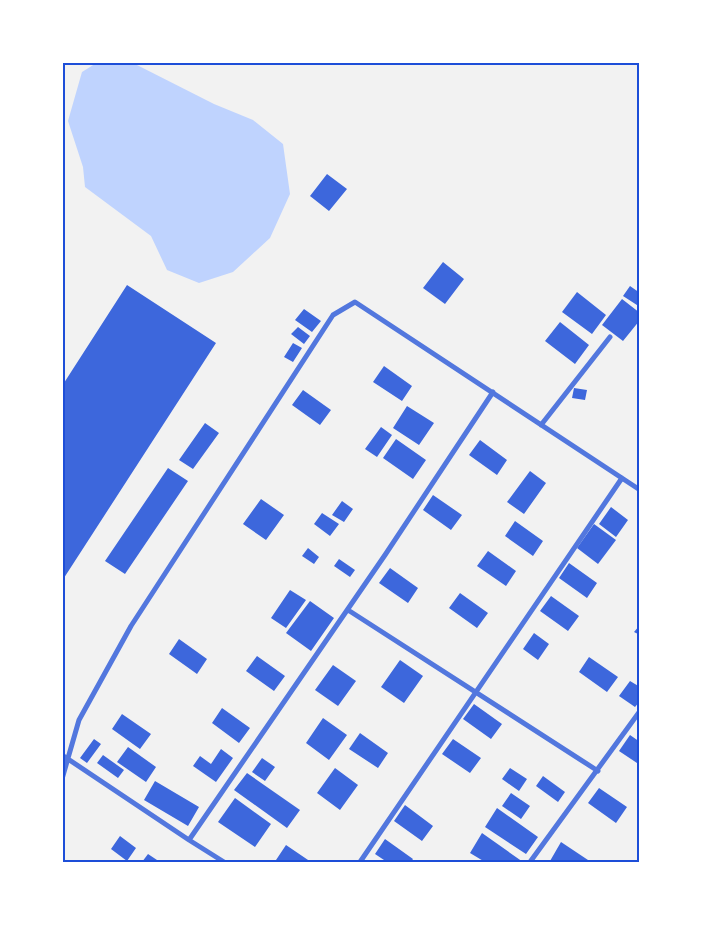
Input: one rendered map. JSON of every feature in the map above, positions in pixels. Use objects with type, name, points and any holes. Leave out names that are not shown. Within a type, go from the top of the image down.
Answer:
[{"type":"street","points":[[62,779],[79,720],[131,626],[333,315],[356,302],[640,490]]},
{"type":"street","points":[[541,425],[610,337]]},
{"type":"street","points":[[189,840],[348,610],[493,392]]},
{"type":"street","points":[[360,862],[622,478]]},
{"type":"street","points":[[348,610],[598,771]]},
{"type":"street","points":[[530,862],[640,711]]},
{"type":"street","points":[[62,755],[224,862]]},
{"type":"water","points":[[98,62],[133,63],[214,104],[253,120],[283,144],[290,194],[270,238],[233,272],[199,283],[167,270],[151,236],[85,187],[83,167],[68,121],[82,72]]},
{"type":"building","points":[[327,174],[347,189],[329,211],[310,196]]},
{"type":"building","points":[[443,262],[464,279],[445,304],[423,288]]},
{"type":"building","points":[[127,285],[216,343],[62,581],[62,386]]},
{"type":"building","points":[[630,286],[640,293],[640,307],[623,296]]},
{"type":"building","points":[[577,292],[606,315],[592,334],[562,312]]},
{"type":"building","points":[[622,299],[640,313],[640,320],[623,341],[602,325]]},
{"type":"building","points":[[304,309],[321,321],[312,332],[295,320]]},
{"type":"building","points":[[560,322],[589,345],[575,364],[545,341]]},
{"type":"building","points":[[298,327],[310,336],[304,344],[291,334]]},
{"type":"building","points":[[293,343],[302,348],[293,362],[284,357]]},
{"type":"building","points":[[384,366],[412,386],[402,401],[373,382]]},
{"type":"building","points":[[574,388],[587,390],[585,400],[572,398]]},
{"type":"building","points":[[303,390],[331,410],[320,425],[292,405]]},
{"type":"building","points":[[407,406],[434,423],[419,445],[393,428]]},
{"type":"building","points":[[205,423],[219,433],[193,469],[179,460]]},
{"type":"building","points":[[381,427],[392,435],[377,457],[365,449]]},
{"type":"building","points":[[396,439],[426,460],[413,479],[383,458]]},
{"type":"building","points":[[480,440],[507,460],[497,475],[469,455]]},
{"type":"building","points":[[168,468],[188,481],[125,574],[105,561]]},
{"type":"building","points":[[530,471],[546,483],[524,514],[507,502]]},
{"type":"building","points":[[433,495],[462,515],[451,530],[423,510]]},
{"type":"building","points":[[261,499],[284,515],[266,540],[243,524]]},
{"type":"building","points":[[342,501],[353,509],[344,522],[332,515]]},
{"type":"building","points":[[611,507],[628,520],[616,537],[599,524]]},
{"type":"building","points":[[322,513],[339,524],[330,536],[314,524]]},
{"type":"building","points":[[515,521],[543,541],[533,556],[505,536]]},
{"type":"building","points":[[594,524],[616,540],[598,564],[577,548]]},
{"type":"building","points":[[308,548],[319,557],[314,564],[302,556]]},
{"type":"building","points":[[488,551],[516,571],[506,586],[477,566]]},
{"type":"building","points":[[339,559],[355,570],[350,577],[334,566]]},
{"type":"building","points":[[569,563],[597,583],[587,598],[559,578]]},
{"type":"building","points":[[390,568],[418,588],[408,603],[379,583]]},
{"type":"building","points":[[290,590],[306,600],[286,628],[271,618]]},
{"type":"building","points":[[460,593],[488,613],[477,628],[449,608]]},
{"type":"building","points":[[551,596],[579,616],[568,631],[540,611]]},
{"type":"building","points":[[310,601],[334,618],[311,651],[286,633]]},
{"type":"building","points":[[640,625],[640,635],[634,632]]},
{"type":"building","points":[[534,633],[549,644],[538,660],[523,649]]},
{"type":"building","points":[[179,639],[207,659],[197,674],[169,654]]},
{"type":"building","points":[[257,656],[285,676],[274,691],[246,671]]},
{"type":"building","points":[[589,657],[618,677],[607,692],[579,672]]},
{"type":"building","points":[[400,660],[423,676],[404,703],[381,687]]},
{"type":"building","points":[[333,665],[356,681],[338,706],[315,690]]},
{"type":"building","points":[[630,681],[640,687],[640,701],[635,707],[619,696]]},
{"type":"building","points":[[474,704],[502,724],[491,739],[463,719]]},
{"type":"building","points":[[222,708],[250,728],[239,743],[212,723]]},
{"type":"building","points":[[122,714],[151,734],[140,749],[112,729]]},
{"type":"building","points":[[323,718],[347,735],[329,760],[306,743]]},
{"type":"building","points":[[360,733],[388,753],[378,768],[349,749]]},
{"type":"building","points":[[630,735],[640,742],[640,765],[619,751]]},
{"type":"building","points":[[94,739],[101,744],[87,763],[80,758]]},
{"type":"building","points":[[453,739],[481,758],[470,773],[442,754]]},
{"type":"building","points":[[128,747],[156,767],[146,782],[117,762]]},
{"type":"building","points":[[221,749],[233,758],[216,782],[193,766],[200,756],[211,764]]},
{"type":"building","points":[[103,755],[124,770],[118,778],[97,763]]},
{"type":"building","points":[[262,758],[275,767],[265,781],[252,772]]},
{"type":"building","points":[[335,768],[358,785],[340,810],[317,793]]},
{"type":"building","points":[[510,768],[527,779],[519,791],[502,779]]},
{"type":"building","points":[[247,773],[300,810],[287,828],[234,790]]},
{"type":"building","points":[[543,776],[565,792],[558,802],[536,786]]},
{"type":"building","points":[[155,781],[199,807],[188,826],[144,800]]},
{"type":"building","points":[[599,788],[627,807],[616,823],[588,803]]},
{"type":"building","points":[[511,793],[530,806],[521,819],[502,806]]},
{"type":"building","points":[[235,798],[271,824],[255,847],[218,822]]},
{"type":"building","points":[[405,805],[433,826],[422,841],[394,821]]},
{"type":"building","points":[[497,808],[538,837],[526,854],[485,827]]},
{"type":"building","points":[[482,833],[523,862],[485,862],[470,853]]},
{"type":"building","points":[[120,836],[136,848],[127,861],[111,849]]},
{"type":"building","points":[[385,839],[413,859],[411,862],[387,862],[375,854]]},
{"type":"building","points":[[561,842],[591,862],[550,861]]},
{"type":"building","points":[[286,845],[311,862],[279,862],[276,860]]},
{"type":"building","points":[[148,854],[160,862],[142,862]]}]
